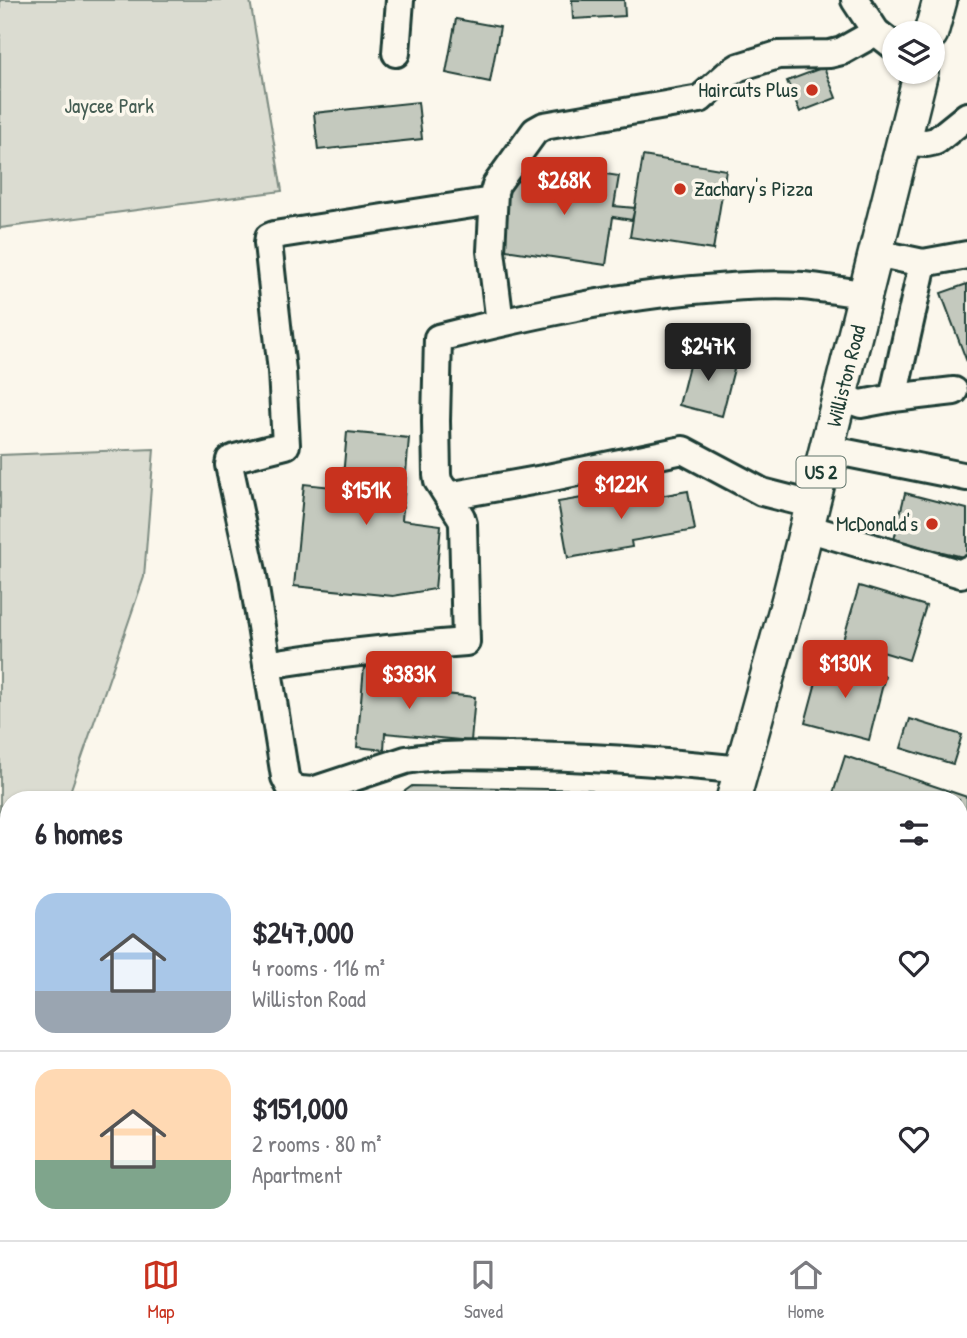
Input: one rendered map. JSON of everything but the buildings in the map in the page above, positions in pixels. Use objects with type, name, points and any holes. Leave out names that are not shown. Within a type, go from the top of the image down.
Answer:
[{"type":"main road","points":[[934,21],[940,0]]},
{"type":"main road","name":"Williston Road","points":[[737,785],[783,622],[918,84]]},
{"type":"street","points":[[396,53],[400,0]]},
{"type":"street","points":[[856,0],[882,35]]},
{"type":"street","points":[[500,323],[491,251],[492,201],[496,185],[535,131],[544,126],[700,99],[739,67],[778,55],[830,54],[882,40]]},
{"type":"street","points":[[903,142],[936,141],[967,116]]},
{"type":"street","points":[[492,201],[269,237],[286,445],[235,458],[230,460],[229,465],[253,576],[285,777],[290,787],[312,791],[406,760],[420,758],[574,756],[632,760],[737,785]]},
{"type":"street","points":[[876,253],[923,263],[967,256]]},
{"type":"street","points":[[893,398],[923,263]]},
{"type":"street","points":[[267,665],[377,650],[466,642],[463,524],[437,475],[438,338],[500,323],[678,291],[746,286],[801,286],[866,294]]},
{"type":"street","points":[[840,397],[861,404],[954,391]]},
{"type":"street","points":[[827,449],[967,477]]},
{"type":"street","points":[[448,496],[684,450],[810,516],[961,574],[967,570]]},
{"type":"green space","name":"Jaycee Park","points":[[0,0],[250,0],[282,191],[0,228]]},
{"type":"green space","points":[[154,449],[144,577],[71,791],[0,791],[0,455]]},
{"type":"place","name":"Haircuts Plus","points":[[812,90]]},
{"type":"place","name":"Zachary's Pizza","points":[[680,189]]},
{"type":"place","name":"McDonald's","points":[[932,524]]}]
